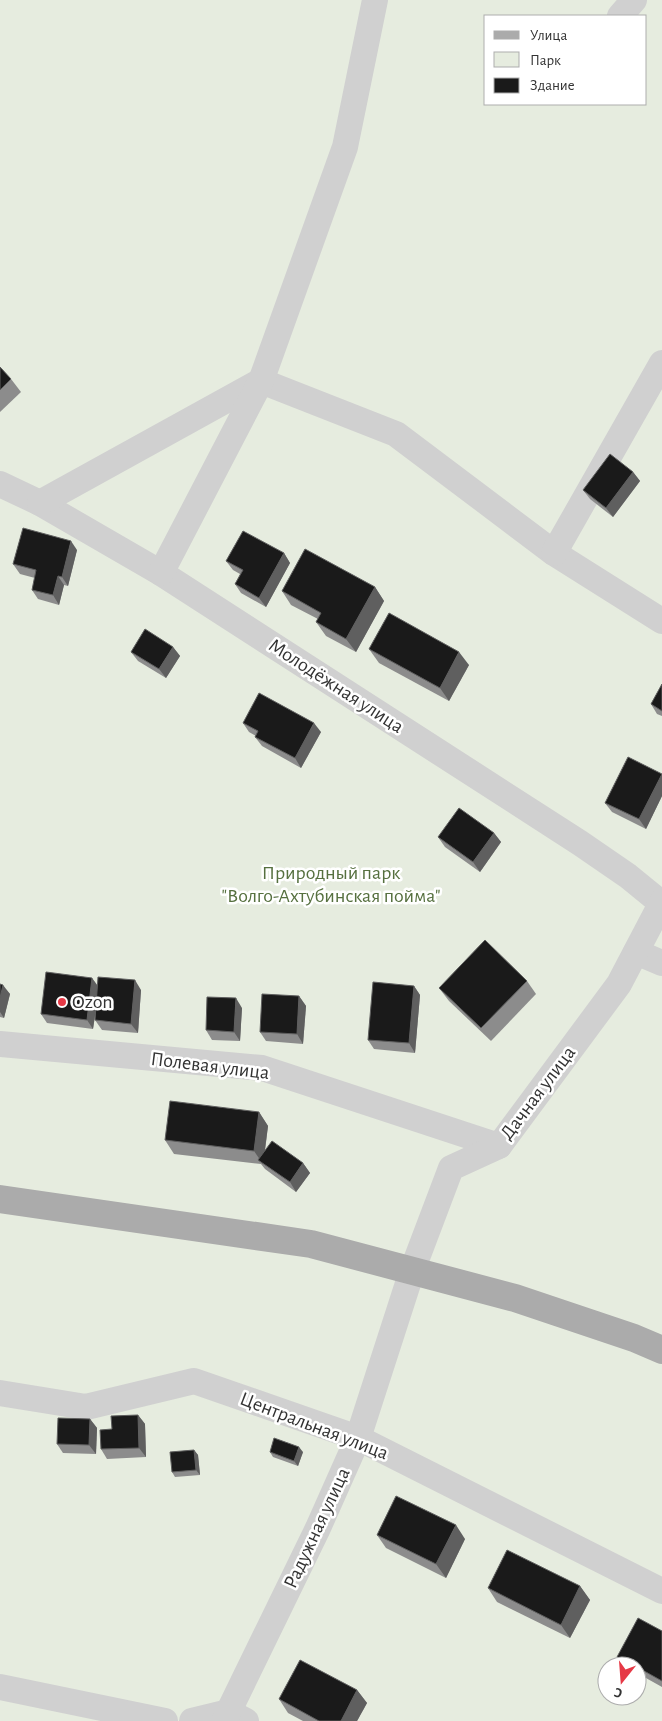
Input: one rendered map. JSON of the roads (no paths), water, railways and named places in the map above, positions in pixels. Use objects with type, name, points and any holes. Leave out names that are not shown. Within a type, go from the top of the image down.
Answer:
[{"type":"main road","points":[[0,1199],[311,1244],[515,1298],[634,1338],[662,1350]]},
{"type":"street","points":[[161,573],[261,381],[345,147],[376,0]]},
{"type":"street","points":[[621,15],[634,0]]},
{"type":"street","points":[[554,553],[662,363]]},
{"type":"street","points":[[40,503],[261,381]]},
{"type":"street","points":[[261,381],[396,434],[554,553],[662,621]]},
{"type":"street","name":"Молодёжная улица","points":[[0,484],[40,503],[161,573],[580,843],[662,902]]},
{"type":"street","name":"Дачная улица","points":[[412,1271],[451,1168],[499,1146],[619,984],[662,902]]},
{"type":"street","points":[[636,952],[662,963]]},
{"type":"street","name":"Полевая улица","points":[[0,1044],[262,1068],[499,1146]]},
{"type":"street","name":"Радужная улица","points":[[233,1718],[358,1438],[412,1271]]},
{"type":"street","name":"Центральная улица","points":[[0,1393],[86,1407],[194,1380],[358,1438],[662,1591]]},
{"type":"street","points":[[0,1687],[165,1721]]},
{"type":"street","points":[[192,1721],[233,1718]]},
{"type":"place","name":"Ozon","points":[[62,1002]]},
{"type":"park label","name":"Природный парк \"Волго-Ахтубинская пойма\"","points":[[331,884]]}]
